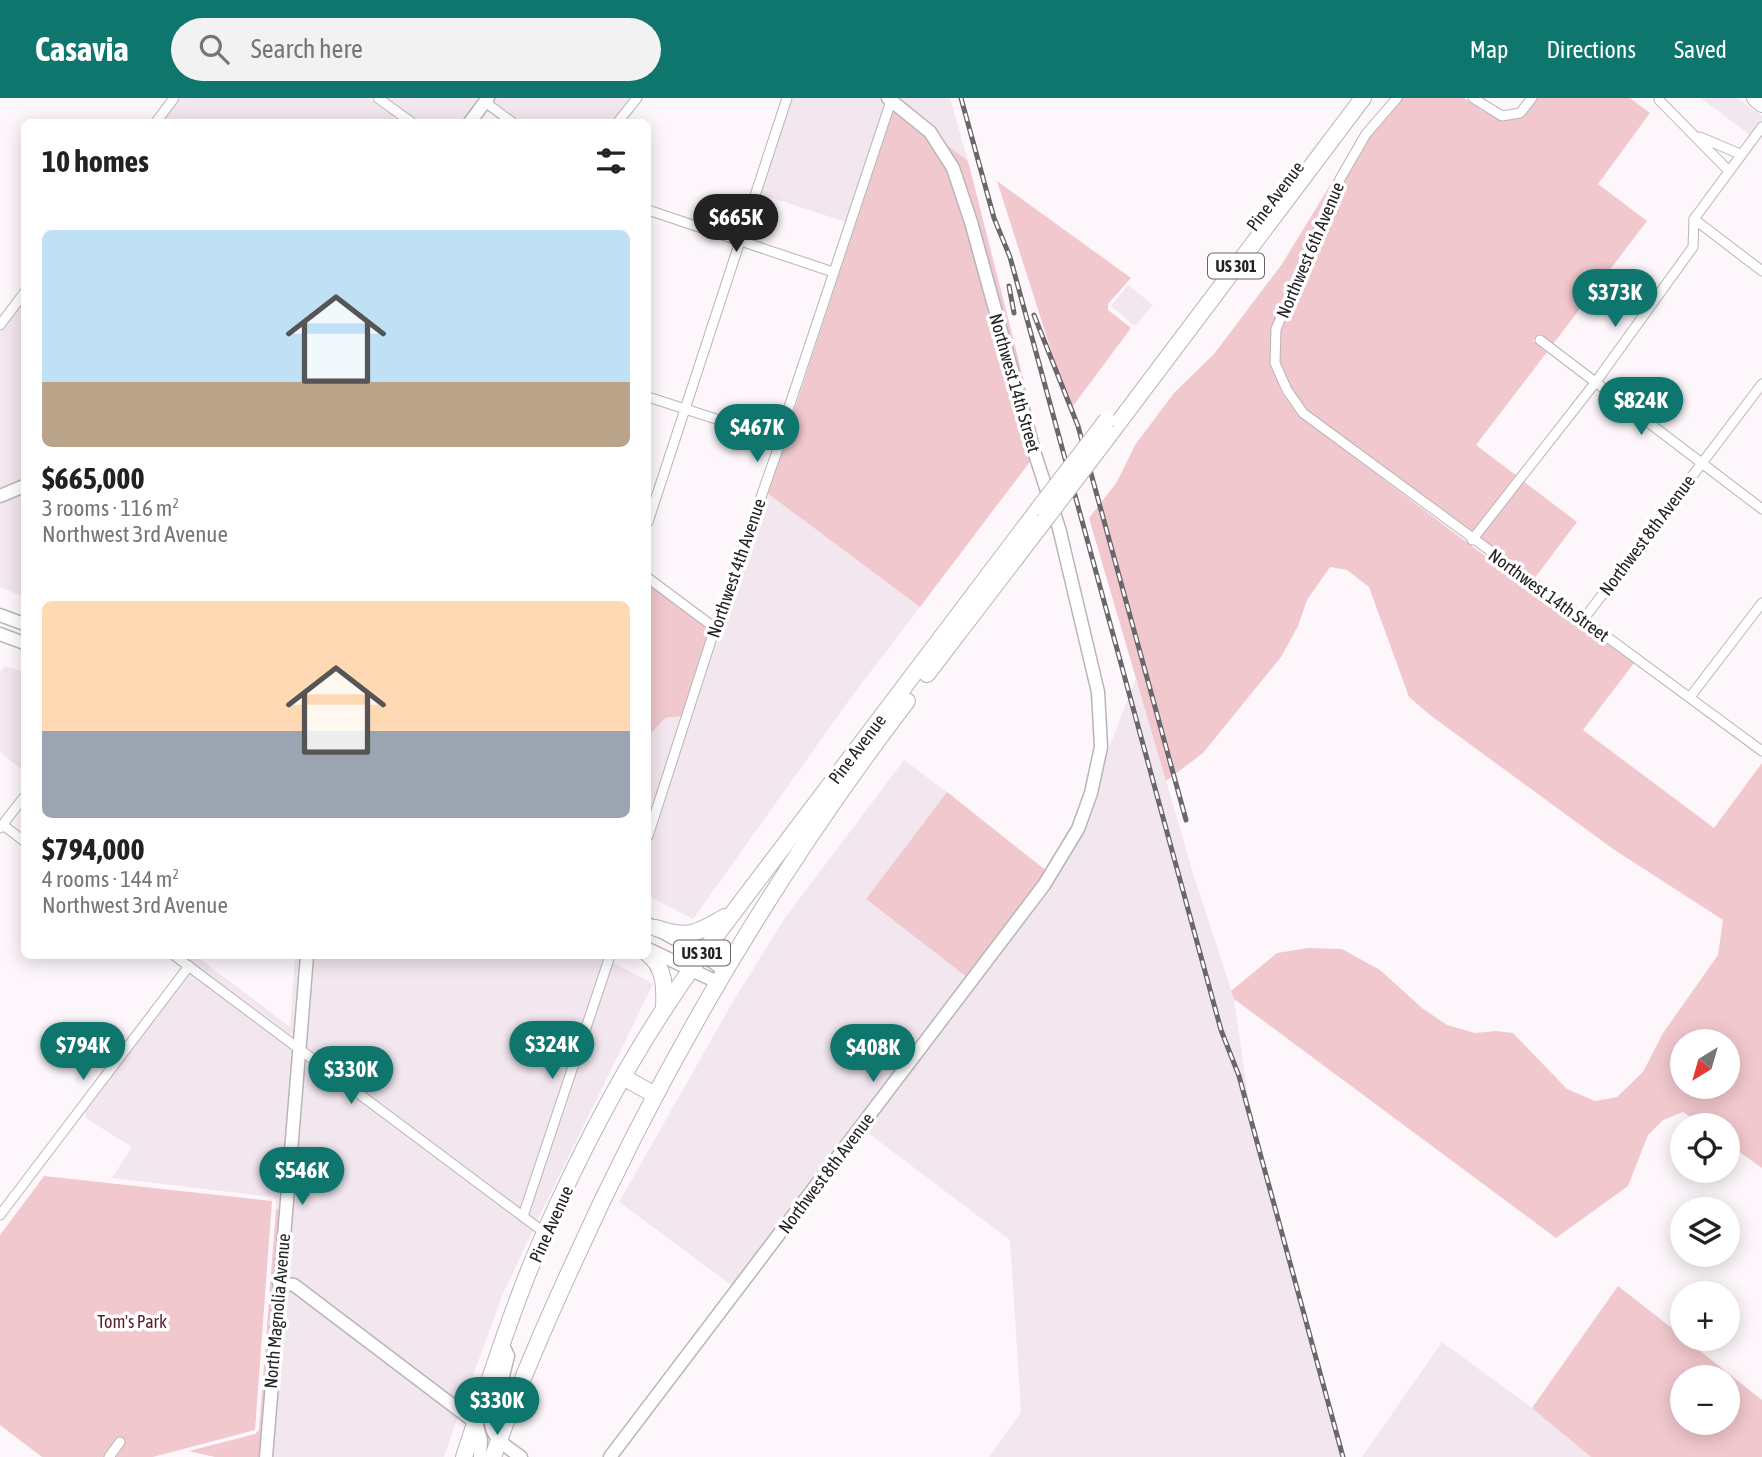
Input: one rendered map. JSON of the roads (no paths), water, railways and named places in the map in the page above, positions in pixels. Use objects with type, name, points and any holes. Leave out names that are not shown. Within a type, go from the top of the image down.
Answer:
[{"type":"highway","name":"Pine Avenue","points":[[1108,427],[1349,98]]},
{"type":"highway","name":"Pine Avenue","points":[[464,1457],[545,1233],[593,1132],[623,1077],[691,968],[733,913],[806,828],[1108,427],[1363,98]]},
{"type":"highway","points":[[1755,98],[1762,104]]},
{"type":"highway","name":"Pine Avenue","points":[[492,1457],[545,1324],[589,1227],[655,1095],[806,828]]},
{"type":"highway","points":[[652,926],[675,934],[688,935],[701,931],[733,913]]},
{"type":"highway","points":[[651,956],[661,971],[665,987],[664,1009]]},
{"type":"highway","points":[[623,1077],[655,1095]]},
{"type":"street","points":[[158,119],[174,98]]},
{"type":"street","points":[[378,98],[407,119]]},
{"type":"street","points":[[620,119],[637,98]]},
{"type":"street","points":[[651,513],[787,98]]},
{"type":"street","name":"Northwest 6th Avenue","points":[[1303,413],[1287,390],[1275,363],[1276,329],[1340,179],[1366,134],[1397,98]]},
{"type":"street","points":[[1473,98],[1502,116],[1520,113],[1532,98]]},
{"type":"street","name":"Northwest 14th Street","points":[[890,99],[930,132],[953,168],[971,222],[1034,451],[1059,528],[1098,692]]},
{"type":"street","name":"Northwest 4th Avenue","points":[[651,827],[715,628],[781,440],[788,410],[890,99]]},
{"type":"street","points":[[472,119],[486,100],[508,119]]},
{"type":"street","points":[[1659,100],[1728,170]]},
{"type":"street","points":[[1472,540],[1595,383],[1693,247],[1694,219],[1762,127]]},
{"type":"street","points":[[1694,135],[1740,154]]},
{"type":"street","points":[[651,211],[833,272]]},
{"type":"street","points":[[1694,219],[1762,271]]},
{"type":"street","points":[[0,325],[21,297]]},
{"type":"street","points":[[1540,340],[1762,509]]},
{"type":"street","name":"Northwest 8th Avenue","points":[[1583,620],[1762,384]]},
{"type":"street","points":[[651,398],[781,440]]},
{"type":"street","name":"Northwest 14th Street","points":[[1303,413],[1762,751]]},
{"type":"street","points":[[0,496],[21,487]]},
{"type":"street","points":[[651,580],[715,628]]},
{"type":"street","points":[[1690,697],[1762,603]]},
{"type":"street","points":[[0,615],[21,623]]},
{"type":"street","points":[[0,635],[21,642]]},
{"type":"street","name":"Northwest 8th Avenue","points":[[610,1457],[1065,854],[1079,829],[1091,793],[1101,747],[1098,692]]},
{"type":"street","points":[[21,801],[1,826],[21,839]]},
{"type":"street","points":[[652,926],[702,954],[721,976]]},
{"type":"street","points":[[651,953],[721,976]]},
{"type":"street","points":[[179,959],[545,1233]]},
{"type":"street","name":"North Magnolia Avenue","points":[[266,1457],[307,959]]},
{"type":"street","points":[[523,1216],[609,959]]},
{"type":"street","points":[[0,1215],[190,967]]},
{"type":"street","points":[[279,1283],[294,1285],[476,1423],[481,1440],[480,1457]]},
{"type":"street","points":[[503,1345],[508,1356],[491,1431],[521,1457]]},
{"type":"street","points":[[109,1457],[120,1442]]},
{"type":"railway","points":[[961,98],[994,218],[1010,257],[1221,1030],[1239,1076],[1343,1457]]},
{"type":"railway","points":[[1009,286],[1014,313]]},
{"type":"railway","points":[[1034,315],[1078,426],[1186,820]]},
{"type":"park label","name":"Tom's Park","points":[[132,1321]]}]
